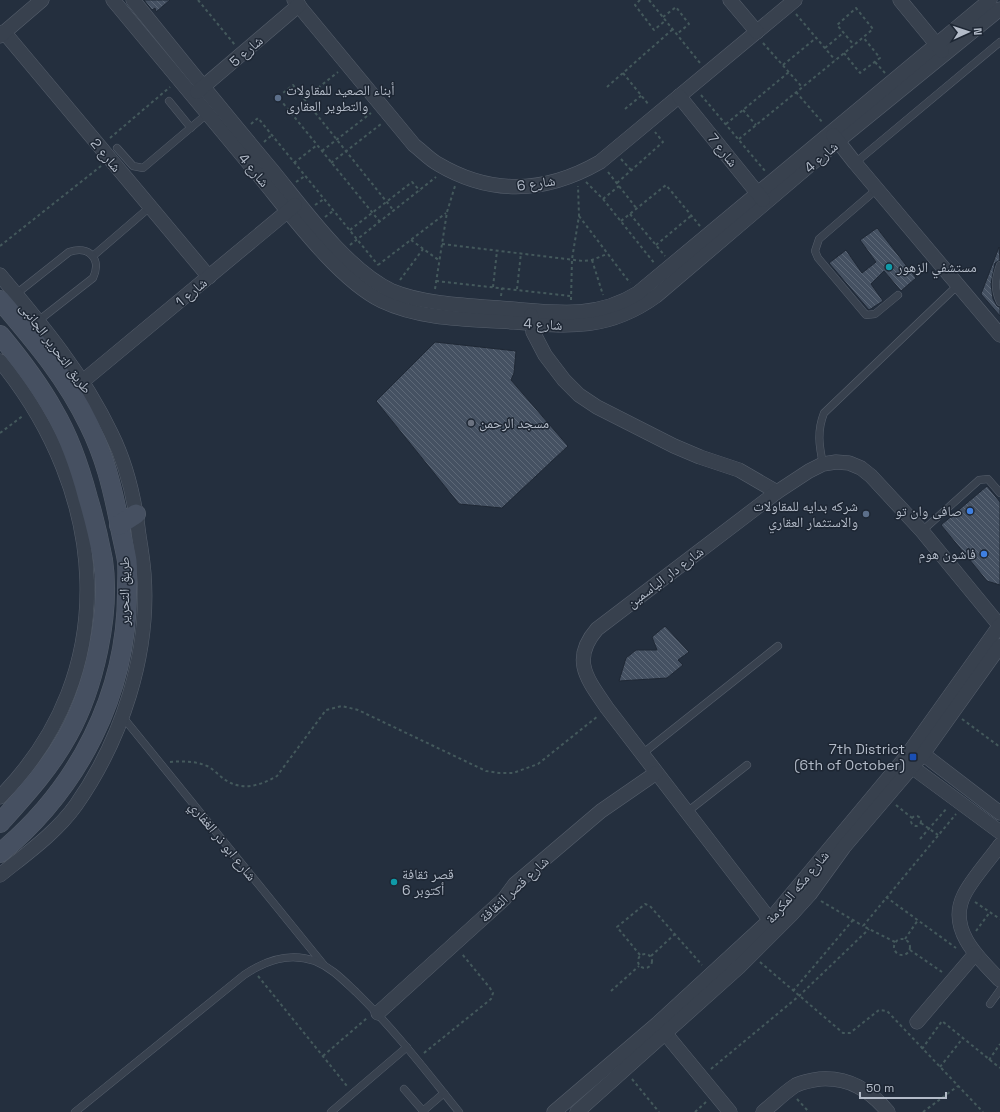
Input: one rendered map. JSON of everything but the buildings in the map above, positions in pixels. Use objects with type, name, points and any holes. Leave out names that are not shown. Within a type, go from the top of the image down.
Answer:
[{"type":"street","points":[[2,34],[42,0]]},
{"type":"street","name":"شارع 4","points":[[113,0],[208,114],[293,207],[363,273],[392,291],[425,300],[583,325],[615,319],[630,313],[656,296],[766,204],[834,136]]},
{"type":"street","name":"شارع 4","points":[[133,0],[241,133],[293,207],[354,283],[388,304],[426,315],[531,317],[608,308],[638,293],[773,179],[834,136],[940,49],[990,0]]},
{"type":"street","points":[[730,0],[756,32]]},
{"type":"street","points":[[900,0],[940,49]]},
{"type":"street","name":"شارع 5","points":[[193,96],[299,2]]},
{"type":"street","name":"شارع 6","points":[[299,2],[414,145],[436,163],[462,176],[490,185],[519,187],[548,184],[578,174],[600,162],[792,3]]},
{"type":"street","name":"شارع 4","points":[[940,49],[1000,9]]},
{"type":"street","name":"شارع 2","points":[[2,34],[100,147],[114,153],[150,207],[209,277]]},
{"type":"street","name":"شارع 7","points":[[679,96],[766,204]]},
{"type":"street","points":[[834,136],[1000,335]]},
{"type":"street","name":"شارع 1","points":[[83,381],[293,207]]},
{"type":"street","name":"طريق التحرير الجانبى","points":[[0,275],[13,303],[38,320],[83,381],[112,434],[125,468],[136,514],[144,574],[144,610],[140,646],[133,682],[122,716],[108,750],[75,805],[56,828],[0,875]]},
{"type":"street","name":"طريق التحرير","points":[[0,853],[16,840],[54,799],[86,753],[98,727],[117,674],[127,619],[127,562],[110,478],[89,425],[61,375],[39,345],[13,303]]},
{"type":"street","points":[[531,317],[538,343],[545,355],[564,380],[579,395],[598,407],[674,446],[700,457],[739,470],[777,492]]},
{"type":"street","name":"طريق التحرير","points":[[0,335],[36,381],[55,411],[70,443],[82,474],[97,530],[103,561],[104,602],[101,641],[88,687],[69,734],[48,768],[0,823]]},
{"type":"street","points":[[0,361],[34,407],[61,459],[78,515],[87,580],[86,616],[81,651],[72,686],[58,719],[40,750],[19,778],[0,797]]},
{"type":"street","name":"شارع دار الياسمين","points":[[770,920],[607,708],[585,673],[583,655],[589,638],[597,629],[777,492],[823,464],[836,462],[849,463],[861,468],[871,476],[922,531],[1000,626]]},
{"type":"street","points":[[119,525],[136,514]]},
{"type":"street","name":"شارع مكه المكرمة","points":[[556,1111],[577,1108],[624,1070],[710,975],[770,920],[905,758],[1000,626]]},
{"type":"street","name":"شارع مكه المكرمة","points":[[577,1108],[661,1029],[752,955],[810,894],[844,847],[923,754],[953,712],[995,663],[1000,646]]},
{"type":"street","points":[[923,754],[1000,813]]},
{"type":"street","points":[[912,767],[1000,832]]},
{"type":"street","name":"شارع قصر الثقافة","points":[[377,1012],[504,899],[515,884],[601,811],[656,773]]},
{"type":"street","points":[[1000,845],[964,895],[960,919],[963,934],[973,957],[1000,980]]},
{"type":"street","points":[[917,1022],[973,957]]},
{"type":"street","points":[[661,1029],[730,1112]]},
{"type":"street","points":[[763,1112],[797,1085],[814,1080],[832,1078],[849,1082],[865,1089],[879,1100],[888,1112]]},
{"type":"lane","points":[[855,163],[1000,42]]},
{"type":"lane","points":[[169,101],[191,128]]},
{"type":"lane","points":[[114,153],[133,166],[143,168],[208,114]]},
{"type":"lane","points":[[877,189],[819,239],[815,251],[818,258],[866,315],[875,314],[898,295]]},
{"type":"lane","points":[[93,256],[150,207]]},
{"type":"lane","points":[[13,303],[69,252],[82,250],[93,256],[96,263],[96,271],[93,278],[38,320]]},
{"type":"lane","points":[[1000,265],[995,282],[996,292],[1000,302]]},
{"type":"lane","points":[[823,464],[818,441],[819,427],[824,413],[958,285]]},
{"type":"lane","points":[[922,531],[979,480],[988,479],[1000,493]]},
{"type":"lane","points":[[642,754],[778,646]]},
{"type":"lane","name":"شارع ابو ذر الغفاري","points":[[122,716],[325,965],[377,1012],[459,1112]]},
{"type":"lane","points":[[687,812],[747,765]]},
{"type":"lane","name":"شارع ابو ذر الغفاري","points":[[75,1112],[252,970],[269,961],[292,957],[325,965]]},
{"type":"lane","points":[[990,1004],[1000,990]]},
{"type":"lane","points":[[331,1112],[407,1047]]},
{"type":"lane","points":[[404,1089],[424,1111],[444,1093]]},
{"type":"path","points":[[198,0],[242,54]]},
{"type":"path","points":[[640,0],[634,5],[654,30],[666,20]]},
{"type":"path","points":[[649,0],[708,72]]},
{"type":"path","points":[[792,3],[816,38],[835,60]]},
{"type":"path","points":[[663,17],[676,7],[681,12],[689,24],[677,34]]},
{"type":"path","points":[[738,139],[756,125],[854,45],[873,29],[856,8],[836,25],[854,45]]},
{"type":"path","points":[[607,87],[673,29]]},
{"type":"path","points":[[756,32],[802,87]]},
{"type":"path","points":[[825,48],[844,33]]},
{"type":"path","points":[[844,53],[860,73],[880,58],[863,37]]},
{"type":"path","points":[[783,66],[816,38]]},
{"type":"path","points":[[304,99],[348,64]]},
{"type":"path","points":[[726,124],[789,72]]},
{"type":"path","points":[[617,183],[663,142],[642,95],[623,73]]},
{"type":"path","points":[[100,147],[179,79]]},
{"type":"path","points":[[380,222],[278,97],[293,85],[394,211]]},
{"type":"path","points":[[693,85],[773,179]]},
{"type":"path","points":[[796,92],[834,136]]},
{"type":"path","points":[[625,109],[642,95]]},
{"type":"path","points":[[322,151],[382,105]]},
{"type":"path","points":[[743,110],[756,125]]},
{"type":"path","points":[[331,163],[391,116]]},
{"type":"path","points":[[241,133],[258,118],[378,265]]},
{"type":"path","points":[[294,163],[317,145]]},
{"type":"path","points":[[0,246],[114,153]]},
{"type":"path","points":[[600,162],[637,209]]},
{"type":"path","points":[[341,251],[436,178],[438,169],[436,163]]},
{"type":"path","points":[[578,174],[667,268]]},
{"type":"path","points":[[574,312],[570,296],[572,259],[579,216],[578,174]]},
{"type":"path","points":[[425,300],[432,294],[436,281],[447,212],[454,186],[462,176]]},
{"type":"path","points":[[350,230],[412,182],[420,191]]},
{"type":"path","points":[[621,221],[666,185],[707,234]]},
{"type":"path","points":[[603,199],[619,186]]},
{"type":"path","points":[[363,273],[378,265],[447,212]]},
{"type":"path","points":[[630,214],[656,245],[667,268]]},
{"type":"path","points":[[656,245],[692,215]]},
{"type":"path","points":[[579,216],[638,293]]},
{"type":"path","points":[[411,240],[440,261]]},
{"type":"path","points":[[442,244],[572,259],[592,260],[607,254]]},
{"type":"path","points":[[392,291],[423,249]]},
{"type":"path","points":[[493,287],[497,250]]},
{"type":"path","points":[[517,289],[521,253]]},
{"type":"path","points":[[592,260],[608,308]]},
{"type":"path","points":[[436,281],[570,296]]},
{"type":"path","points":[[0,433],[34,407]]},
{"type":"path","points":[[159,762],[196,762],[208,767],[227,781],[240,786],[253,786],[266,783],[277,776],[326,710],[342,706],[366,713],[486,771],[513,773],[526,770],[538,764],[607,708]]},
{"type":"path","points":[[953,712],[1000,747]]},
{"type":"path","points":[[885,797],[912,818],[919,817],[921,824],[938,835]]},
{"type":"path","points":[[920,839],[959,802]]},
{"type":"path","points":[[863,926],[938,835],[959,802]]},
{"type":"path","points":[[912,818],[911,822],[914,825],[918,826],[921,824]]},
{"type":"path","points":[[810,894],[863,926],[895,942]]},
{"type":"path","points":[[964,895],[1000,919]]},
{"type":"path","points":[[886,897],[973,957]]},
{"type":"path","points":[[640,955],[618,927],[642,906],[650,906],[710,975]]},
{"type":"path","points":[[967,943],[990,912]]},
{"type":"path","points":[[793,992],[853,920]]},
{"type":"path","points":[[895,942],[905,939],[918,920]]},
{"type":"path","points":[[701,1077],[800,996],[869,929]]},
{"type":"path","points":[[650,956],[675,934]]},
{"type":"path","points":[[895,942],[894,950],[899,955],[906,955],[910,950],[910,945],[905,939]]},
{"type":"path","points":[[417,1059],[491,998],[493,993],[454,944]]},
{"type":"path","points":[[910,950],[953,980]]},
{"type":"path","points":[[640,955],[646,954],[650,956]]},
{"type":"path","points":[[639,966],[638,960],[640,955]]},
{"type":"path","points":[[752,955],[793,992],[800,996],[846,1034],[879,1010],[887,1011],[983,1112]]},
{"type":"path","points":[[639,966],[644,968],[649,967],[652,962],[650,956]]},
{"type":"path","points":[[611,991],[639,966]]},
{"type":"path","points":[[252,970],[323,1056],[352,1094]]},
{"type":"path","points":[[323,1056],[377,1012]]},
{"type":"path","points":[[922,1048],[942,1021],[1000,1068]]},
{"type":"path","points":[[940,1067],[963,1038]]},
{"type":"path","points":[[989,1060],[1000,1044]]},
{"type":"path","points":[[624,1070],[659,1112]]},
{"type":"path","points":[[923,1112],[958,1086]]},
{"type":"path","points":[[790,1091],[809,1112]]},
{"type":"place","name":"أبناء الصعيد للمقاولات والتطوير العقارى","points":[[278,98]]},
{"type":"place","name":"مستشفي الزهور","points":[[889,267]]},
{"type":"place","name":"مسجد الرحمن","points":[[471,423]]},
{"type":"place","name":"صافى وان تو","points":[[970,511]]},
{"type":"place","name":"شركه بدايه للمقاولات والاستثمار العقاري","points":[[866,514]]},
{"type":"place","name":"فاشون هوم","points":[[984,554]]},
{"type":"place","name":"7th District (6th of October)","points":[[913,757]]},
{"type":"place","name":"قصر ثقافة 6 أكتوبر","points":[[394,882]]}]
